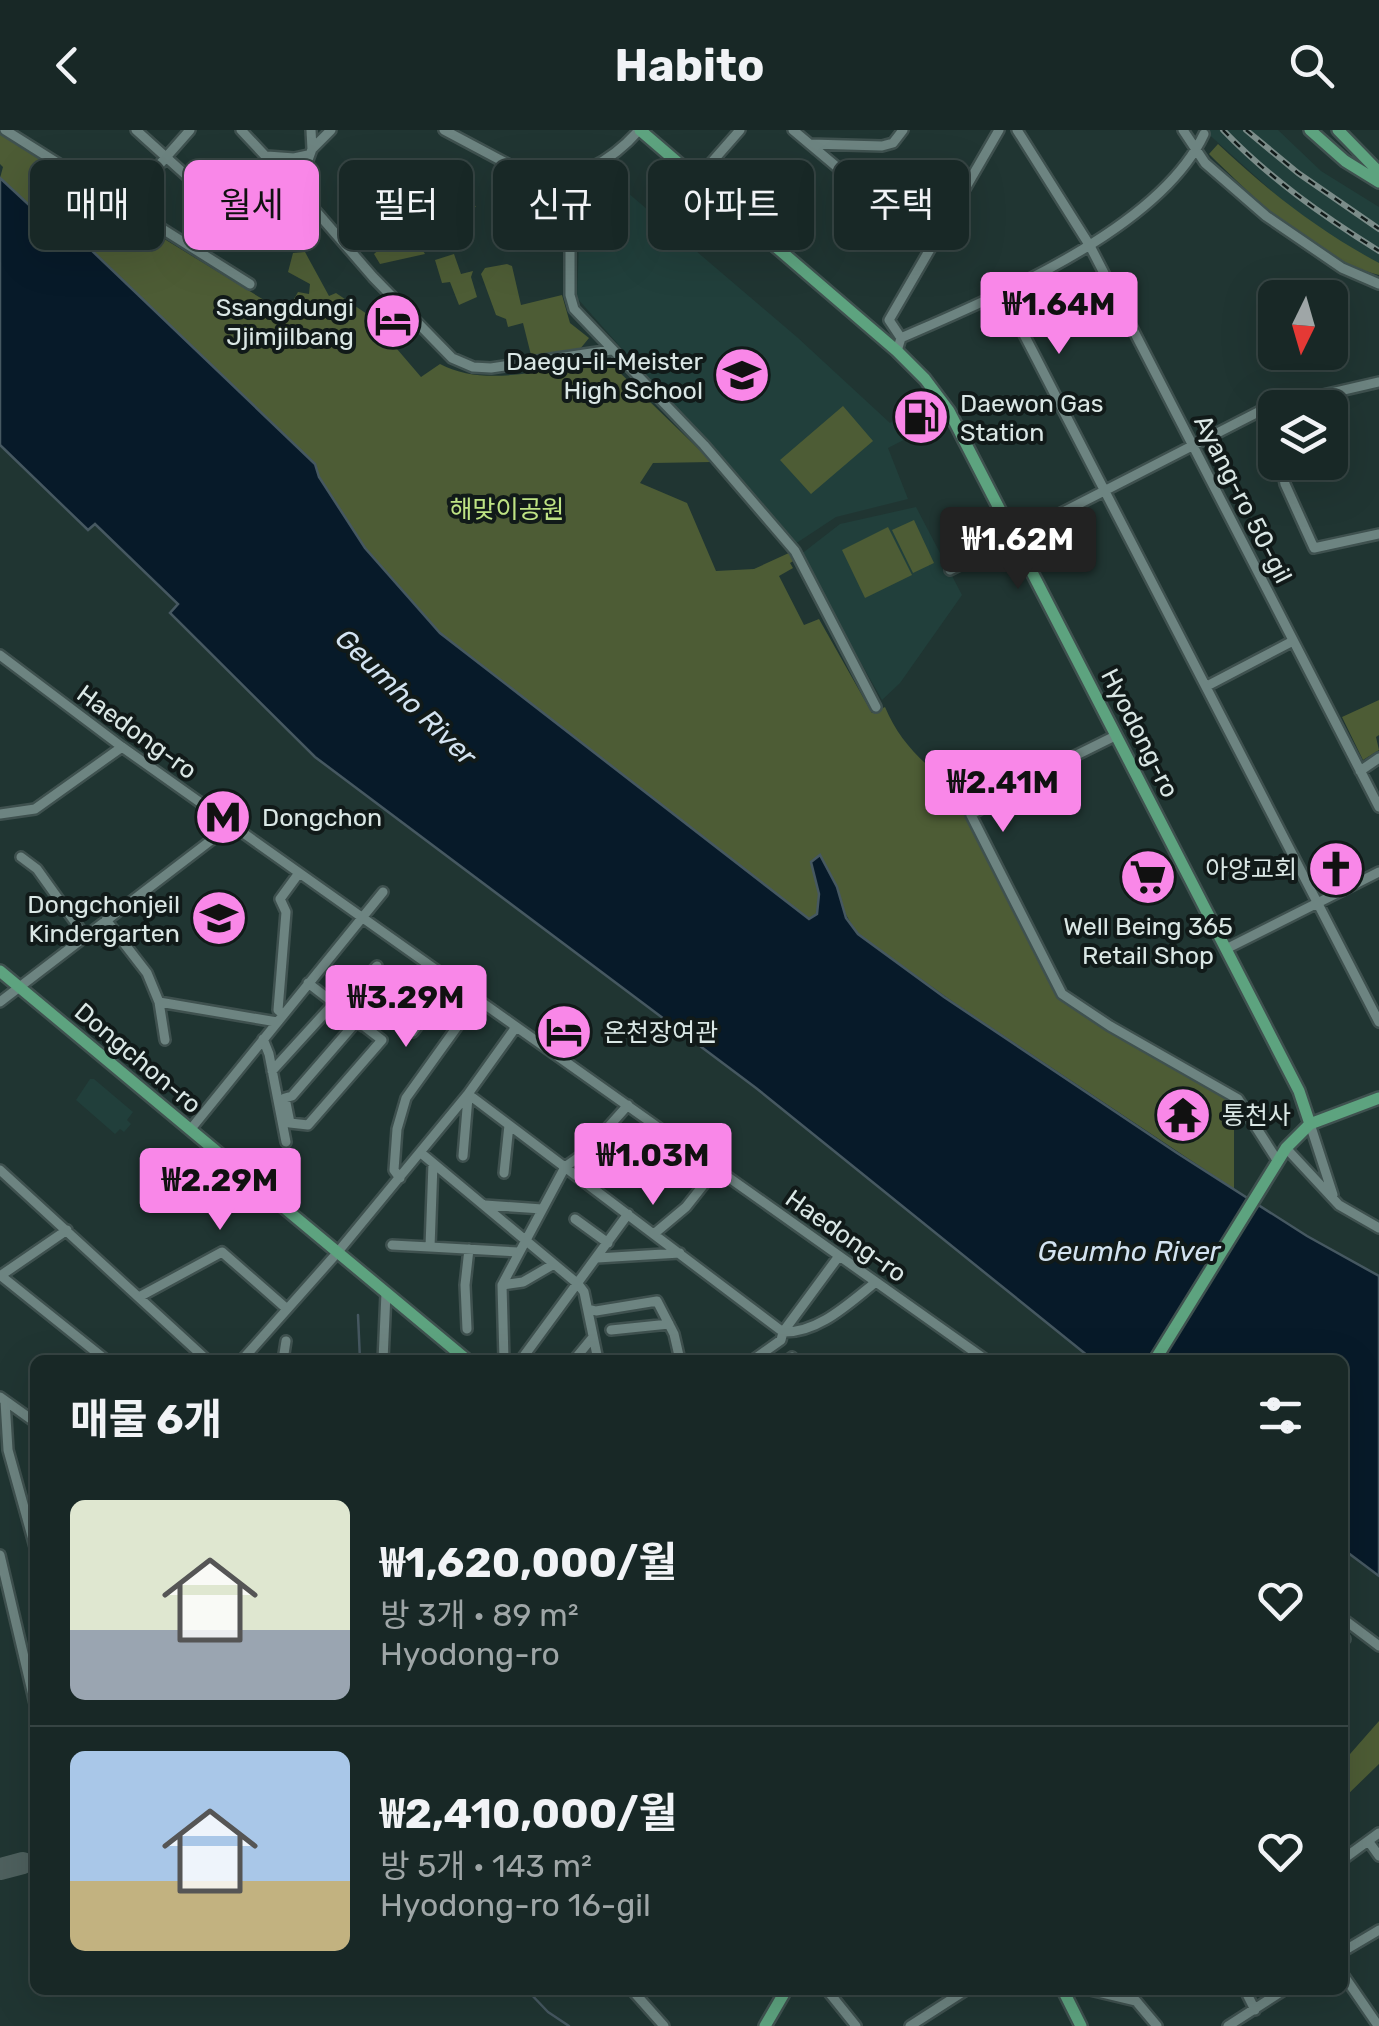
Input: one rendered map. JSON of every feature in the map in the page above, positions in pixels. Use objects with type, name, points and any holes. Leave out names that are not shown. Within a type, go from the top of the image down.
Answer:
[{"type":"main road","name":"Hyodong-ro","points":[[640,130],[674,160]]},
{"type":"main road","points":[[1310,130],[1379,182]]},
{"type":"main road","points":[[1338,130],[1379,172]]},
{"type":"main road","name":"Hyodong-ro","points":[[778,250],[897,352],[925,379],[948,411],[1299,1091],[1310,1124]]},
{"type":"main road","name":"Dongchon-ro","points":[[0,971],[461,1355]]},
{"type":"main road","points":[[1158,1355],[1286,1148],[1310,1124],[1379,1098]]},
{"type":"main road","points":[[766,2026],[783,1995]]},
{"type":"main road","points":[[1066,1995],[1081,2026]]},
{"type":"street","points":[[136,130],[184,175]]},
{"type":"street","points":[[164,158],[190,130]]},
{"type":"street","points":[[241,130],[270,160]]},
{"type":"street","points":[[307,160],[312,130]]},
{"type":"street","points":[[267,156],[294,158],[310,152],[331,130]]},
{"type":"street","points":[[444,130],[500,160]]},
{"type":"street","points":[[609,160],[640,130]]},
{"type":"street","points":[[714,160],[740,130]]},
{"type":"street","points":[[793,130],[834,164]]},
{"type":"street","points":[[810,144],[882,146],[892,143],[903,130]]},
{"type":"street","points":[[969,183],[999,130]]},
{"type":"street","name":"Ayang-ro 50-gil","points":[[1017,130],[1090,246],[1379,807]]},
{"type":"street","points":[[1183,130],[1205,163],[1302,244],[1379,284]]},
{"type":"street","points":[[9,131],[53,160]]},
{"type":"street","points":[[897,352],[901,338],[1002,292],[1090,246],[1126,221],[1197,150],[1204,134]]},
{"type":"street","points":[[319,218],[452,358],[473,367],[491,368],[611,350]]},
{"type":"street","points":[[164,231],[250,284]]},
{"type":"street","points":[[570,250],[570,295],[581,318],[704,444],[795,550],[876,707]]},
{"type":"street","points":[[901,338],[889,320],[931,250]]},
{"type":"street","points":[[1002,292],[1379,1022]]},
{"type":"street","points":[[1344,390],[1379,382]]},
{"type":"street","points":[[950,570],[1258,412]]},
{"type":"street","points":[[1284,480],[1314,548],[1379,534]]},
{"type":"street","points":[[1207,686],[1293,641]]},
{"type":"street","name":"Haedong-ro","points":[[0,655],[122,747],[976,1355]]},
{"type":"street","points":[[1116,736],[1022,782],[971,816],[1062,994],[1108,1025],[1238,1098],[1276,1160]]},
{"type":"street","points":[[0,814],[35,809],[122,747]]},
{"type":"street","points":[[1360,771],[1379,758]]},
{"type":"street","points":[[0,1002],[232,825]]},
{"type":"street","points":[[21,857],[36,869],[85,936]]},
{"type":"street","points":[[280,1018],[286,912],[280,899],[299,872]]},
{"type":"street","points":[[1226,949],[1379,872]]},
{"type":"street","points":[[190,1130],[383,892]]},
{"type":"street","points":[[106,920],[146,973],[159,1002],[165,1040]]},
{"type":"street","points":[[272,1071],[376,966]]},
{"type":"street","points":[[308,983],[337,1005],[360,1023],[382,1040],[308,1126],[290,1123],[285,1098],[292,1096],[360,1023],[379,1007],[404,976]]},
{"type":"street","points":[[400,1178],[394,1170],[394,1153],[406,1098],[476,999]]},
{"type":"street","points":[[159,1002],[280,1018]]},
{"type":"street","points":[[379,1007],[413,1032],[426,1015]]},
{"type":"street","points":[[246,1355],[421,1153],[516,1027]]},
{"type":"street","points":[[263,1040],[286,1142]]},
{"type":"street","points":[[468,1094],[784,1332],[796,1332],[829,1318],[876,1282]]},
{"type":"street","points":[[463,1156],[468,1094]]},
{"type":"street","points":[[504,1355],[502,1285],[518,1252],[565,1167],[586,1152],[628,1105]]},
{"type":"street","points":[[504,1174],[509,1124]]},
{"type":"street","points":[[1310,1124],[1336,1202]]},
{"type":"street","points":[[651,1173],[675,1140]]},
{"type":"street","points":[[1286,1148],[1336,1202],[1379,1228]]},
{"type":"street","points":[[421,1153],[578,1284],[584,1292],[597,1355]]},
{"type":"street","points":[[430,1247],[433,1163]]},
{"type":"street","points":[[655,1233],[686,1207],[716,1169]]},
{"type":"street","points":[[0,1170],[201,1355]]},
{"type":"street","points":[[513,1207],[514,1194]]},
{"type":"street","points":[[483,1204],[542,1209]]},
{"type":"street","points":[[525,1355],[628,1214]]},
{"type":"street","points":[[575,1220],[608,1242]]},
{"type":"street","points":[[68,1230],[0,1276],[100,1355]]},
{"type":"street","points":[[392,1244],[518,1252]]},
{"type":"street","points":[[467,1329],[469,1249]]},
{"type":"street","points":[[138,1296],[222,1252],[287,1309]]},
{"type":"street","points":[[598,1258],[682,1253]]},
{"type":"street","points":[[760,1355],[781,1340],[839,1256]]},
{"type":"street","points":[[502,1285],[523,1282],[554,1264]]},
{"type":"street","points":[[383,1355],[386,1293]]},
{"type":"street","points":[[588,1309],[657,1301],[678,1355]]},
{"type":"street","points":[[610,1330],[669,1324]]},
{"type":"street","points":[[578,1355],[593,1337]]},
{"type":"street","points":[[284,1355],[286,1341]]},
{"type":"street","points":[[3,1399],[30,1418]]},
{"type":"street","points":[[3,1399],[8,1450],[30,1529]]},
{"type":"street","points":[[0,1555],[30,1683]]},
{"type":"street","points":[[1348,1623],[1379,1646]]},
{"type":"street","points":[[1348,1856],[1379,1833]]},
{"type":"street","points":[[1369,1842],[1379,1856]]},
{"type":"street","points":[[1348,1948],[1379,1930]]},
{"type":"street","points":[[1348,1983],[1377,2025]]},
{"type":"street","points":[[643,1995],[664,2026]]},
{"type":"street","points":[[831,1995],[856,2026]]},
{"type":"street","points":[[910,2026],[958,1995]]},
{"type":"street","points":[[1111,1995],[1136,2001],[1157,2026]]},
{"type":"street","points":[[1248,1995],[1255,2010]]},
{"type":"street","points":[[1228,2026],[1277,1995]]},
{"type":"shaded area","points":[[1204,130],[1278,130],[1321,171],[1379,207],[1379,263],[1340,243],[1285,203]]},
{"type":"shaded area","name":"Daegu-il-Meister High School","points":[[628,193],[648,210],[648,250],[695,250],[890,423],[924,400],[939,422],[888,448],[908,499],[836,517],[795,544],[577,298],[579,250],[628,250]]},
{"type":"shaded area","points":[[916,507],[962,595],[900,683],[882,700],[800,555],[840,524]]},
{"type":"shaded area","points":[[90,1079],[133,1112],[127,1120],[131,1124],[124,1132],[120,1129],[115,1134],[76,1100]]},
{"type":"green space","name":"해맞이공원","points":[[0,130],[45,160],[30,160],[30,206],[0,178]]},
{"type":"green space","points":[[1218,144],[1295,209],[1379,263],[1379,275],[1333,256],[1288,225],[1209,154]]},
{"type":"green space","name":"해맞이공원","points":[[164,239],[264,300],[291,304],[298,292],[309,294],[310,284],[288,272],[293,253],[305,252],[329,296],[336,293],[367,314],[421,377],[440,364],[458,371],[498,376],[598,360],[613,366],[712,462],[653,463],[640,483],[687,503],[716,571],[754,569],[791,552],[793,568],[779,576],[804,625],[819,619],[872,713],[885,707],[902,737],[924,762],[980,801],[967,812],[1056,991],[1106,1028],[1234,1102],[1234,1189],[858,934],[820,856],[811,862],[819,894],[817,915],[809,919],[440,633],[365,548],[319,477],[315,464],[89,250],[164,250]]},
{"type":"green space","points":[[378,250],[422,250],[425,254],[380,264],[374,254]]},
{"type":"green space","points":[[454,254],[461,274],[473,271],[477,297],[459,305],[450,282],[442,283],[435,260]]},
{"type":"green space","points":[[512,266],[521,305],[562,295],[570,323],[589,338],[580,349],[532,359],[523,323],[508,327],[506,319],[496,315],[481,274],[485,268]]},
{"type":"green space","points":[[843,406],[873,441],[811,494],[780,460]]},
{"type":"green space","points":[[914,520],[934,563],[913,573],[892,530]]},
{"type":"green space","points":[[888,527],[912,575],[865,598],[842,550]]},
{"type":"green space","points":[[1379,700],[1379,750],[1363,760],[1342,717]]},
{"type":"green space","points":[[1379,1721],[1379,1764],[1348,1794],[1348,1756]]},
{"type":"water","name":"Geumho River","points":[[0,178],[30,206],[30,250],[91,250],[315,464],[319,477],[365,548],[440,633],[809,919],[817,914],[819,894],[811,862],[820,855],[837,887],[846,918],[858,934],[944,997],[1177,1153],[1307,1236],[1379,1276],[1379,1576],[1348,1553],[1348,1355],[1087,1355],[756,1088],[315,757],[170,613],[178,604],[95,524],[88,530],[0,445]]},
{"type":"waterway","points":[[358,1315],[360,1355]]},
{"type":"waterway","points":[[532,1995],[569,2026]]},
{"type":"taxiway","points":[[0,1869],[23,1863]]},
{"type":"railway","points":[[1223,130],[1297,195],[1379,251]]},
{"type":"railway","points":[[1246,130],[1298,173],[1379,229]]},
{"type":"place","name":"Ssangdungi Jjimjilbang","points":[[393,321]]},
{"type":"place","name":"Daegu-il-Meister High School","points":[[742,375]]},
{"type":"place","name":"Daewon Gas Station","points":[[921,417]]},
{"type":"place","name":"Dongchon","points":[[223,817]]},
{"type":"place","name":"아양교회","points":[[1336,869]]},
{"type":"place","name":"Well Being 365 Retail Shop","points":[[1148,877]]},
{"type":"place","name":"Dongchonjeil Kindergarten","points":[[219,918]]},
{"type":"place","name":"온천장여관","points":[[564,1032]]},
{"type":"place","name":"통천사","points":[[1183,1115]]}]
